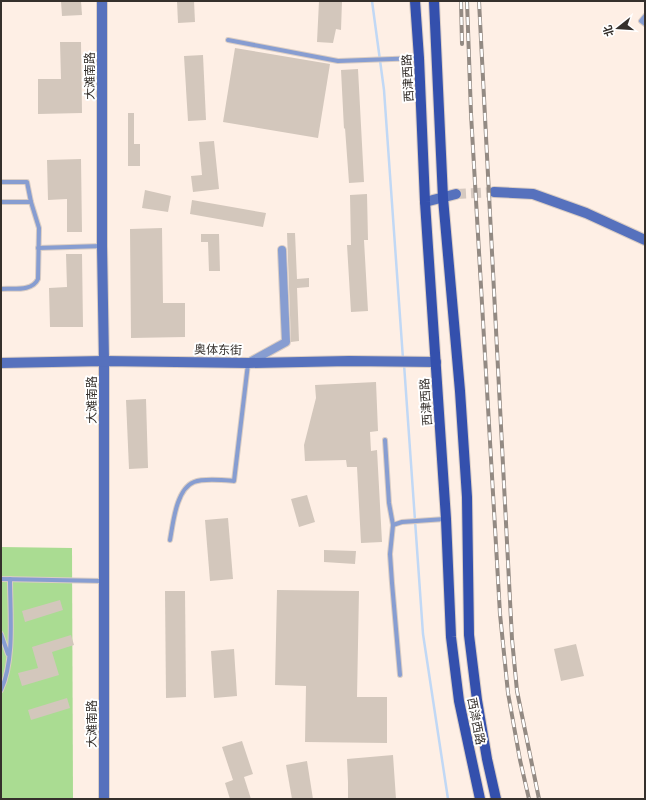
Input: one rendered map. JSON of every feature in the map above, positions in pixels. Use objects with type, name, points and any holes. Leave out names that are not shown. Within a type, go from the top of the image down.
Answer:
[{"type":"main road","name":"西津西路","points":[[415,1],[420,58],[425,202],[446,519],[451,637],[459,701],[480,799]]},
{"type":"main road","name":"西津西路","points":[[434,1],[444,198],[467,497],[469,635],[477,700],[496,799]]},
{"type":"main road","points":[[459,701],[477,700]]},
{"type":"street","name":"大滩南路","points":[[102,1],[104,799]]},
{"type":"street","points":[[494,192],[533,194],[586,213],[645,240]]},
{"type":"street","points":[[425,202],[456,194]]},
{"type":"street","points":[[248,363],[286,342],[282,250]]},
{"type":"street","name":"奥体东街","points":[[1,363],[104,361],[248,363],[349,361],[436,362]]},
{"type":"lane","points":[[645,16],[641,21],[645,24]]},
{"type":"lane","points":[[228,40],[338,61],[420,58]]},
{"type":"lane","points":[[1,182],[27,182],[30,202],[38,228],[38,279],[34,285],[28,288],[1,289]]},
{"type":"lane","points":[[1,202],[30,202]]},
{"type":"lane","points":[[38,248],[102,246]]},
{"type":"lane","points":[[170,540],[178,504],[183,490],[193,482],[210,480],[234,481],[248,363]]},
{"type":"lane","points":[[385,440],[389,503],[393,525],[390,554],[400,675]]},
{"type":"lane","points":[[393,525],[424,520],[446,519]]},
{"type":"lane","points":[[1,579],[104,581]]},
{"type":"lane","points":[[1,690],[6,680],[10,661],[10,579]]},
{"type":"lane","points":[[1,634],[10,661]]},
{"type":"green space","points":[[1,547],[72,548],[73,799],[1,799]]},
{"type":"building","points":[[61,1],[81,1],[82,15],[62,16]]},
{"type":"building","points":[[177,1],[194,1],[195,22],[178,23]]},
{"type":"building","points":[[319,1],[342,1],[341,30],[336,29],[333,43],[317,42]]},
{"type":"building","points":[[60,42],[81,42],[82,113],[38,114],[38,79],[61,79]]},
{"type":"building","points":[[235,48],[330,64],[318,138],[223,122]]},
{"type":"building","points":[[203,55],[206,120],[188,121],[184,56]]},
{"type":"building","points":[[358,69],[364,182],[349,183],[341,70]]},
{"type":"building","points":[[128,113],[134,113],[134,144],[140,144],[140,166],[128,166]]},
{"type":"building","points":[[214,141],[219,189],[193,192],[191,176],[202,175],[199,142]]},
{"type":"building","points":[[81,159],[82,232],[67,232],[67,199],[48,200],[47,160]]},
{"type":"building","points":[[145,190],[171,196],[168,212],[142,208]]},
{"type":"building","points":[[367,194],[368,240],[364,240],[368,311],[351,312],[347,245],[351,245],[350,195]]},
{"type":"building","points":[[192,200],[266,213],[263,227],[190,214]]},
{"type":"building","points":[[162,228],[163,303],[185,303],[185,337],[131,338],[130,229]]},
{"type":"building","points":[[287,233],[295,233],[297,279],[309,278],[309,287],[297,288],[299,341],[291,342]]},
{"type":"building","points":[[201,234],[219,234],[220,271],[209,271],[208,242],[201,242]]},
{"type":"building","points":[[66,254],[82,254],[83,327],[50,327],[49,288],[67,287]]},
{"type":"building","points":[[376,382],[378,431],[370,432],[371,451],[377,450],[382,542],[361,543],[357,467],[347,467],[346,460],[305,461],[304,445],[316,398],[315,385]]},
{"type":"building","points":[[146,399],[148,468],[129,469],[126,400]]},
{"type":"building","points":[[307,495],[315,522],[299,527],[291,499]]},
{"type":"building","points":[[228,518],[233,579],[210,581],[205,520]]},
{"type":"building","points":[[324,550],[356,551],[355,564],[324,562]]},
{"type":"building","points":[[277,590],[359,591],[357,697],[387,697],[387,743],[305,742],[306,686],[275,685]]},
{"type":"building","points":[[165,591],[185,591],[186,697],[166,698]]},
{"type":"building","points":[[60,600],[63,610],[25,622],[22,611]]},
{"type":"building","points":[[71,635],[74,645],[52,652],[59,675],[22,686],[18,673],[38,668],[32,647]]},
{"type":"building","points":[[576,644],[584,676],[561,681],[554,649]]},
{"type":"building","points":[[234,649],[237,696],[214,698],[211,651]]},
{"type":"building","points":[[67,698],[70,708],[31,720],[28,710]]},
{"type":"building","points":[[242,741],[253,774],[244,777],[251,799],[230,799],[225,783],[233,780],[222,747]]},
{"type":"building","points":[[393,755],[396,799],[348,799],[347,759]]},
{"type":"building","points":[[307,761],[313,799],[292,799],[286,765]]},
{"type":"waterway","points":[[372,1],[384,90],[403,359]]},
{"type":"waterway","points":[[404,364],[423,634],[448,799]]},
{"type":"tunnel","points":[[456,194],[494,192]]},
{"type":"railway","points":[[461,1],[462,44]]},
{"type":"railway","points":[[467,1],[471,114],[500,614],[508,693],[520,760],[529,799]]},
{"type":"railway","points":[[479,1],[512,639],[517,691],[539,799]]}]
